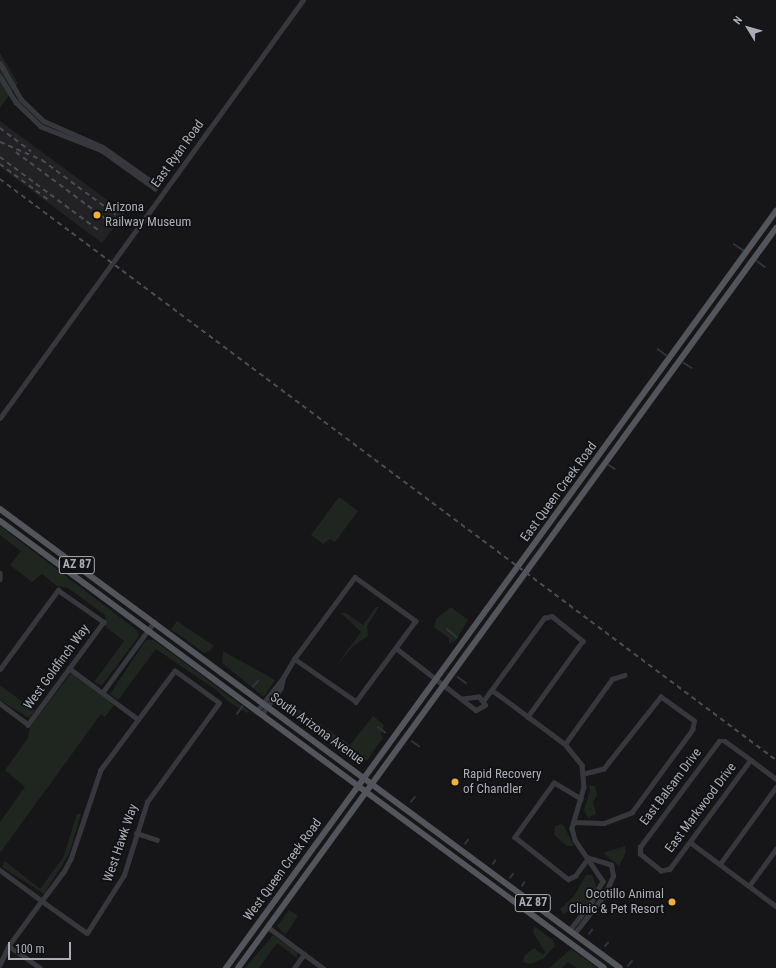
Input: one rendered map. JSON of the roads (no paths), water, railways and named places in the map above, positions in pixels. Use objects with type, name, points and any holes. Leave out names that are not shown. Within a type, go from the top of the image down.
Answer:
[{"type":"main road","name":"East Queen Creek Road","points":[[358,784],[776,211]]},
{"type":"main road","name":"East Queen Creek Road","points":[[367,792],[776,228]]},
{"type":"main road","points":[[581,480],[588,486]]},
{"type":"main road","name":"South Arizona Avenue","points":[[0,509],[266,704],[620,968]]},
{"type":"main road","name":"South Arizona Avenue","points":[[0,521],[358,784],[604,968]]},
{"type":"main road","name":"West Queen Creek Road","points":[[226,968],[358,784]]},
{"type":"main road","name":"West Queen Creek Road","points":[[238,968],[367,792]]},
{"type":"main road","points":[[464,864],[470,856]]},
{"type":"street","name":"East Ryan Road","points":[[0,418],[303,0]]},
{"type":"street","points":[[0,63],[21,99],[44,122],[103,147],[157,187],[102,151],[41,126],[16,103],[0,77]]},
{"type":"street","points":[[260,712],[281,688],[283,678],[294,659],[355,577],[416,620],[356,702],[294,659]]},
{"type":"street","name":"West Goldfinch Way","points":[[0,669],[58,590],[104,622],[28,725],[0,704]]},
{"type":"street","points":[[396,648],[476,710],[483,709],[484,700],[548,615],[583,641],[528,717]]},
{"type":"street","points":[[102,693],[154,622]]},
{"type":"street","points":[[0,965],[9,946],[71,859],[98,775],[138,719],[69,668]]},
{"type":"street","name":"West Hawk Way","points":[[42,901],[87,933],[117,891],[147,802],[218,703],[175,671],[138,719]]},
{"type":"street","points":[[565,744],[612,679],[624,675]]},
{"type":"street","points":[[492,690],[565,744],[576,754],[584,774],[581,799],[573,822],[575,840],[598,870],[603,881],[600,890],[572,932]]},
{"type":"street","points":[[463,699],[479,697],[484,700]]},
{"type":"street","points":[[573,822],[604,823],[632,812],[694,724],[661,697],[604,769],[584,774]]},
{"type":"street","name":"East Balsam Drive","points":[[670,869],[661,871],[638,851],[717,743],[725,741],[751,760]]},
{"type":"street","points":[[751,760],[776,779]]},
{"type":"street","name":"East Markwood Drive","points":[[670,869],[751,760]]},
{"type":"street","points":[[581,799],[554,784],[515,837],[549,865],[573,879],[588,858]]},
{"type":"street","points":[[720,864],[776,787]]},
{"type":"street","points":[[136,833],[157,840]]},
{"type":"street","points":[[690,842],[776,906]]},
{"type":"street","points":[[749,886],[776,850]]},
{"type":"street","points":[[572,932],[609,888],[614,868],[588,858]]},
{"type":"street","points":[[598,870],[603,863]]},
{"type":"street","points":[[0,870],[42,901]]},
{"type":"street","points":[[268,927],[323,968]]},
{"type":"street","points":[[9,946],[40,968]]},
{"type":"street","points":[[294,968],[304,954]]},
{"type":"waterway","points":[[734,244],[743,250]]},
{"type":"waterway","points":[[757,261],[765,267]]},
{"type":"waterway","points":[[658,349],[666,355]]},
{"type":"waterway","points":[[684,363],[692,368]]},
{"type":"waterway","points":[[609,465],[615,469]]},
{"type":"waterway","points":[[447,629],[457,637]]},
{"type":"waterway","points":[[458,677],[466,683]]},
{"type":"waterway","points":[[253,687],[258,681]]},
{"type":"waterway","points":[[237,714],[242,707]]},
{"type":"waterway","points":[[308,727],[313,723],[320,725]]},
{"type":"waterway","points":[[378,727],[385,732]]},
{"type":"waterway","points":[[412,741],[419,746]]},
{"type":"waterway","points":[[339,748],[343,742]]},
{"type":"waterway","points":[[411,802],[415,797]]},
{"type":"waterway","points":[[465,844],[468,840]]},
{"type":"waterway","points":[[510,878],[513,874]]},
{"type":"waterway","points":[[250,913],[255,917]]},
{"type":"waterway","points":[[589,934],[592,930]]},
{"type":"waterway","points":[[605,946],[608,943]]},
{"type":"waterway","points":[[628,966],[632,961]]},
{"type":"railway","points":[[0,128],[31,151]]},
{"type":"railway","points":[[0,142],[42,160],[116,215]]},
{"type":"railway","points":[[16,152],[110,222]]},
{"type":"railway","points":[[0,157],[101,232]]},
{"type":"railway","points":[[0,164],[50,201]]},
{"type":"railway","points":[[0,179],[776,760]]},
{"type":"place","name":"Arizona Railway Museum","points":[[97,215]]},
{"type":"place","name":"Rapid Recovery of Chandler","points":[[455,782]]},
{"type":"place","name":"Ocotillo Animal Clinic & Pet Resort","points":[[672,902]]}]
